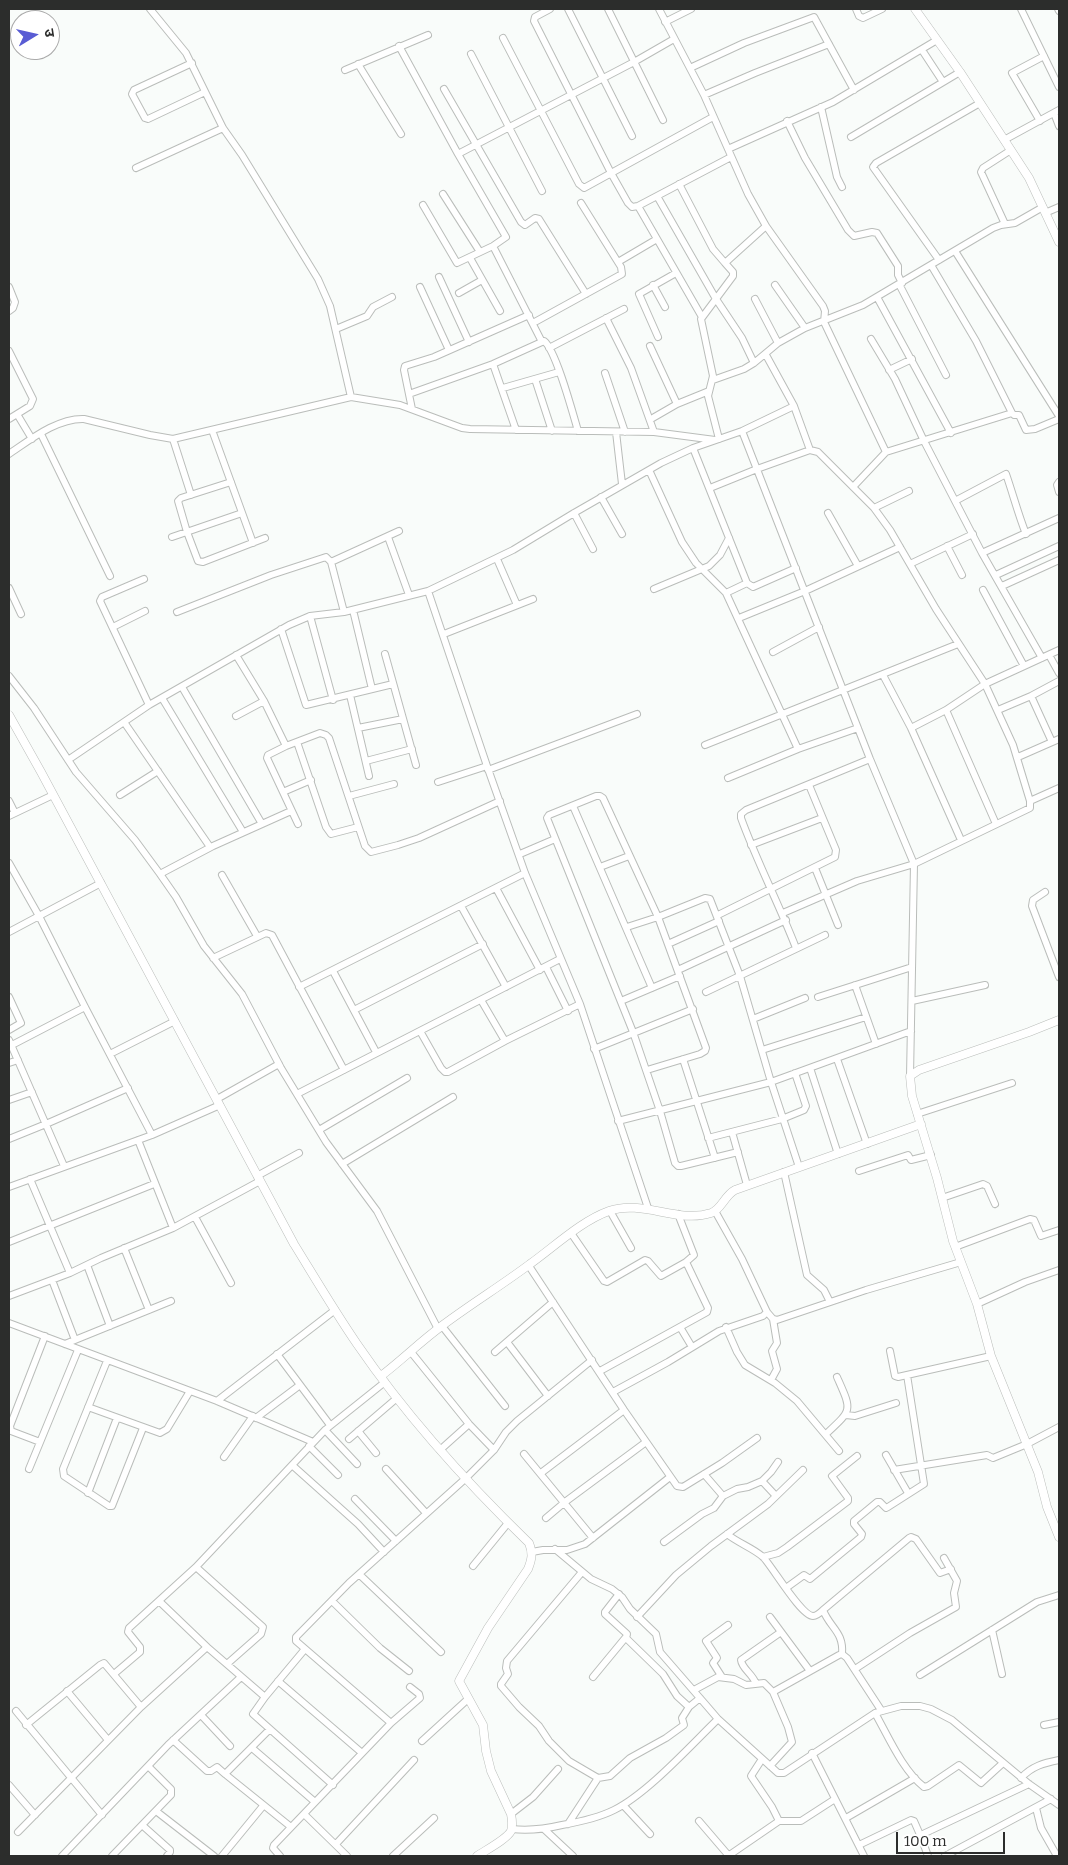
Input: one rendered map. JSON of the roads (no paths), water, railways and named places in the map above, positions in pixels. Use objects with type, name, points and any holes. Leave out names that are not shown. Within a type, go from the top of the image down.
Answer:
[{"type":"street","points":[[150,9],[181,44],[223,128],[315,272],[330,306],[351,397]]},
{"type":"street","points":[[550,9],[536,16],[534,21],[611,172],[632,207],[638,206],[731,157]]},
{"type":"street","points":[[568,9],[632,136]]},
{"type":"street","points":[[608,9],[663,120]]},
{"type":"street","points":[[658,9],[704,96],[748,194],[766,226],[823,306],[825,311],[824,322],[886,452]]},
{"type":"street","points":[[665,22],[691,9]]},
{"type":"street","points":[[856,9],[859,16],[863,18],[882,9]]},
{"type":"street","points":[[1021,9],[1059,87]]},
{"type":"street","points":[[918,10],[1029,178],[1059,242]]},
{"type":"street","points":[[690,68],[744,43],[814,17],[854,90]]},
{"type":"street","points":[[345,70],[428,35]]},
{"type":"street","points":[[503,38],[582,188],[587,188],[611,172],[713,117]]},
{"type":"street","points":[[458,154],[634,62],[674,39]]},
{"type":"street","points":[[728,149],[854,90],[937,40]]},
{"type":"street","points":[[704,96],[754,73],[829,44]]},
{"type":"street","points":[[399,46],[458,154],[506,233],[505,238],[458,263],[423,205]]},
{"type":"street","points":[[922,50],[943,82]]},
{"type":"street","points":[[470,54],[542,191]]},
{"type":"street","points":[[1040,121],[1012,73],[1044,56]]},
{"type":"street","points":[[192,63],[134,90],[132,94],[145,118],[148,119],[206,92]]},
{"type":"street","points":[[358,64],[401,134]]},
{"type":"street","points":[[851,137],[960,72]]},
{"type":"street","points":[[444,89],[520,222],[526,225],[535,218],[539,219],[586,294]]},
{"type":"street","points":[[939,260],[873,167],[876,163],[980,103]]},
{"type":"street","points":[[821,107],[837,178],[842,187]]},
{"type":"street","points":[[1004,140],[1056,112],[1059,126]]},
{"type":"street","points":[[787,121],[809,166],[848,230],[854,236],[872,232],[877,233],[898,266],[900,284],[946,375]]},
{"type":"street","points":[[136,168],[223,128]]},
{"type":"street","points":[[1005,224],[981,172],[983,168],[1010,150]]},
{"type":"street","points":[[679,184],[713,249],[733,272],[733,276],[702,317]]},
{"type":"street","points":[[442,194],[480,252]]},
{"type":"street","points":[[657,196],[716,299],[742,338],[754,363]]},
{"type":"street","points":[[533,323],[622,274],[621,267],[581,203]]},
{"type":"street","points":[[638,206],[702,317],[713,380],[709,391],[717,439]]},
{"type":"street","points":[[713,380],[744,369],[766,355],[778,343],[805,328],[863,305],[993,228],[1015,223],[1044,210],[1059,207]]},
{"type":"street","points":[[725,263],[766,226]]},
{"type":"street","points":[[618,262],[657,239]]},
{"type":"street","points":[[493,246],[542,342]]},
{"type":"street","points":[[931,265],[976,341],[1014,416],[1019,415],[1026,430],[1035,429],[1059,417],[955,251]]},
{"type":"street","points":[[470,258],[500,311]]},
{"type":"street","points":[[658,337],[639,297],[640,293],[676,273]]},
{"type":"street","points":[[439,277],[469,342]]},
{"type":"street","points":[[459,293],[482,280]]},
{"type":"street","points":[[653,285],[665,307]]},
{"type":"street","points":[[775,285],[805,328]]},
{"type":"street","points":[[9,287],[16,302],[14,308],[9,311]]},
{"type":"street","points":[[420,287],[448,350]]},
{"type":"street","points":[[336,329],[367,316],[373,307],[392,297]]},
{"type":"street","points":[[877,297],[951,433]]},
{"type":"street","points":[[756,299],[778,343]]},
{"type":"street","points":[[549,348],[624,309]]},
{"type":"street","points":[[412,409],[404,370],[405,366],[427,360],[529,315]]},
{"type":"street","points":[[606,318],[631,368],[654,432]]},
{"type":"street","points":[[871,339],[889,370],[982,553],[996,574],[1042,658]]},
{"type":"street","points":[[409,394],[493,364],[542,342],[546,342],[559,372],[578,431]]},
{"type":"street","points":[[650,346],[677,404]]},
{"type":"street","points":[[9,351],[33,399],[30,406],[9,418]]},
{"type":"street","points":[[766,355],[794,406],[810,450]]},
{"type":"street","points":[[889,370],[912,359]]},
{"type":"street","points":[[493,364],[503,388],[516,430]]},
{"type":"street","points":[[503,388],[559,372]]},
{"type":"street","points":[[605,372],[624,432]]},
{"type":"street","points":[[535,379],[552,431]]},
{"type":"street","points":[[651,420],[677,404],[709,391]]},
{"type":"street","points":[[9,454],[40,434],[66,421],[84,418],[173,439],[351,397],[412,409],[462,428],[480,430],[654,432],[717,439]]},
{"type":"street","points":[[68,760],[149,705],[281,629],[310,616],[344,612],[428,591],[497,559],[622,484],[693,448],[742,431],[794,406]]},
{"type":"street","points":[[853,487],[886,452],[1012,413]]},
{"type":"street","points":[[17,414],[32,439]]},
{"type":"street","points":[[212,430],[252,543]]},
{"type":"street","points":[[742,431],[804,591],[820,627],[842,690],[914,864],[910,1085],[955,1247],[977,1304],[991,1356],[1038,1472],[1047,1507],[1059,1537]]},
{"type":"street","points":[[616,432],[622,484]]},
{"type":"street","points":[[40,434],[110,576]]},
{"type":"street","points":[[173,439],[191,495]]},
{"type":"street","points":[[693,448],[747,583],[753,587],[796,568]]},
{"type":"street","points":[[710,488],[810,450],[818,452],[874,508],[985,684],[1018,757],[1031,806],[1028,810],[960,840],[914,864],[857,881],[783,913]]},
{"type":"street","points":[[650,470],[682,542],[702,569],[726,593],[798,749]]},
{"type":"street","points":[[955,501],[1006,474],[1026,534]]},
{"type":"street","points":[[231,482],[181,498],[178,501],[196,557],[200,562],[265,538]]},
{"type":"street","points":[[1059,482],[1057,485],[1059,492]]},
{"type":"street","points":[[874,508],[909,491]]},
{"type":"street","points":[[601,497],[622,534]]},
{"type":"street","points":[[574,512],[592,549]]},
{"type":"street","points":[[172,536],[242,513]]},
{"type":"street","points":[[828,513],[858,566]]},
{"type":"street","points":[[982,553],[1059,518]]},
{"type":"street","points":[[331,562],[399,531]]},
{"type":"street","points":[[910,564],[972,534]]},
{"type":"street","points":[[388,536],[409,595]]},
{"type":"street","points":[[654,589],[702,569],[715,561],[729,538]]},
{"type":"street","points":[[947,546],[962,575]]},
{"type":"street","points":[[996,574],[1059,546]]},
{"type":"street","points":[[739,618],[804,591],[900,547]]},
{"type":"street","points":[[177,612],[322,557],[329,558],[331,562],[344,612]]},
{"type":"street","points":[[497,559],[517,605]]},
{"type":"street","points":[[1002,586],[1059,560]]},
{"type":"street","points":[[144,579],[100,599],[149,705]]},
{"type":"street","points":[[726,593],[747,583]]},
{"type":"street","points":[[9,588],[22,614]]},
{"type":"street","points":[[983,590],[1024,666]]},
{"type":"street","points":[[428,591],[525,873],[580,1004],[648,1208]]},
{"type":"street","points":[[444,634],[533,599]]},
{"type":"street","points":[[113,627],[145,610]]},
{"type":"street","points":[[353,610],[372,689]]},
{"type":"street","points":[[310,616],[333,700]]},
{"type":"street","points":[[773,652],[820,627]]},
{"type":"street","points":[[281,629],[304,704],[308,706],[393,684]]},
{"type":"street","points":[[705,745],[958,644]]},
{"type":"street","points":[[911,728],[946,710],[985,684],[1059,650]]},
{"type":"street","points":[[385,654],[416,765]]},
{"type":"street","points":[[236,655],[264,701],[286,746]]},
{"type":"street","points":[[1048,655],[1059,673]]},
{"type":"street","points":[[883,675],[911,728],[960,840]]},
{"type":"street","points":[[9,676],[34,708],[76,772],[135,840],[160,874],[176,897],[204,946],[242,994],[279,1064],[319,1130],[377,1211],[440,1328],[505,1406]]},
{"type":"street","points":[[998,710],[1032,696],[1059,681]]},
{"type":"street","points":[[182,687],[262,824]]},
{"type":"street","points":[[350,695],[369,776]]},
{"type":"street","points":[[1032,696],[1052,742]]},
{"type":"street","points":[[162,698],[243,832]]},
{"type":"street","points":[[236,716],[264,701]]},
{"type":"street","points":[[946,710],[996,824]]},
{"type":"street","points":[[9,714],[175,1020],[258,1178],[294,1244],[334,1310],[397,1398],[440,1450],[465,1479],[529,1544],[532,1560],[528,1569],[488,1628],[459,1680],[483,1726],[491,1771],[511,1814],[512,1829],[508,1835],[478,1856]]},
{"type":"street","points":[[438,782],[488,768],[637,714]]},
{"type":"street","points":[[358,728],[403,718]]},
{"type":"street","points":[[124,722],[210,848]]},
{"type":"street","points":[[728,778],[798,749],[858,728]]},
{"type":"street","points":[[298,824],[267,758],[268,755],[286,746],[320,733],[326,735],[331,742],[367,849],[376,852],[419,838],[500,801]]},
{"type":"street","points":[[1018,757],[1059,738]]},
{"type":"street","points":[[296,742],[326,827],[331,834],[358,826]]},
{"type":"street","points":[[366,761],[412,749]]},
{"type":"street","points":[[796,948],[772,888],[751,846],[741,818],[743,812],[870,759]]},
{"type":"street","points":[[120,794],[158,771]]},
{"type":"street","points":[[283,792],[311,780]]},
{"type":"street","points":[[349,796],[394,784]]},
{"type":"street","points":[[668,944],[772,888],[832,860],[837,854],[809,785]]},
{"type":"street","points":[[1030,801],[1059,788]]},
{"type":"street","points":[[9,801],[12,814],[54,795]]},
{"type":"street","points":[[647,1070],[705,1051],[705,1045],[658,917],[602,797],[596,796],[548,816],[555,839],[633,1032],[677,1165],[681,1166],[738,1152]]},
{"type":"street","points":[[574,806],[652,988]]},
{"type":"street","points":[[160,874],[291,810]]},
{"type":"street","points":[[751,846],[822,818]]},
{"type":"street","points":[[520,854],[555,839]]},
{"type":"street","points":[[600,866],[629,856]]},
{"type":"street","points":[[9,864],[39,916],[152,1135]]},
{"type":"street","points":[[815,868],[838,925]]},
{"type":"street","points":[[299,987],[525,873]]},
{"type":"street","points":[[222,875],[257,936]]},
{"type":"street","points":[[9,932],[101,883]]},
{"type":"street","points":[[496,888],[568,1011]]},
{"type":"street","points":[[1045,892],[1033,900],[1032,906],[1059,977]]},
{"type":"street","points":[[627,927],[658,917],[707,897],[710,899],[740,976],[782,1119],[799,1167]]},
{"type":"street","points":[[461,906],[506,987]]},
{"type":"street","points":[[621,1001],[652,988],[786,920]]},
{"type":"street","points":[[213,958],[257,936],[266,933],[272,935],[344,1070]]},
{"type":"street","points":[[706,992],[826,935]]},
{"type":"street","points":[[354,1010],[483,944]]},
{"type":"street","points":[[297,1094],[560,959]]},
{"type":"street","points":[[818,997],[912,967]]},
{"type":"street","points":[[333,971],[376,1052]]},
{"type":"street","points":[[855,984],[876,1044]]},
{"type":"street","points":[[912,1001],[985,985]]},
{"type":"street","points":[[9,996],[21,1023],[9,1030]]},
{"type":"street","points":[[753,1019],[805,998]]},
{"type":"street","points":[[481,1000],[504,1040]]},
{"type":"street","points":[[420,1031],[445,1072],[469,1062],[504,1040],[580,1004]]},
{"type":"street","points":[[64,1166],[10,1042],[85,1007]]},
{"type":"street","points":[[594,1049],[692,1009]]},
{"type":"street","points":[[762,1050],[866,1017]]},
{"type":"street","points":[[110,1054],[175,1020]]},
{"type":"street","points":[[910,1076],[919,1070],[1059,1020]]},
{"type":"street","points":[[618,1121],[771,1082],[911,1031]]},
{"type":"street","points":[[683,1059],[714,1158]]},
{"type":"street","points":[[837,1059],[867,1144]]},
{"type":"street","points":[[9,1063],[18,1060]]},
{"type":"street","points":[[9,1187],[152,1135],[219,1102],[279,1064]]},
{"type":"street","points":[[810,1068],[838,1154]]},
{"type":"street","points":[[708,1138],[782,1119],[806,1109],[795,1073]]},
{"type":"street","points":[[319,1130],[407,1078]]},
{"type":"street","points":[[917,1114],[1012,1083]]},
{"type":"street","points":[[9,1139],[128,1088]]},
{"type":"street","points":[[9,1100],[32,1092]]},
{"type":"street","points":[[342,1164],[453,1097]]},
{"type":"street","points":[[114,1674],[140,1652],[140,1648],[128,1632],[129,1628],[196,1567],[327,1428],[440,1328],[529,1266],[572,1233],[610,1210],[621,1208],[648,1208],[678,1214],[702,1215],[715,1211],[728,1194],[747,1185],[921,1124]]},
{"type":"street","points":[[732,1132],[747,1185]]},
{"type":"street","points":[[138,1140],[173,1228]]},
{"type":"street","points":[[9,1296],[70,1273],[173,1228],[195,1217],[299,1153]]},
{"type":"street","points":[[859,1171],[908,1155],[911,1160],[931,1155]]},
{"type":"street","points":[[784,1172],[807,1275],[824,1290],[830,1302]]},
{"type":"street","points":[[30,1179],[70,1273]]},
{"type":"street","points":[[9,1242],[154,1184]]},
{"type":"street","points":[[942,1198],[983,1184],[986,1186],[995,1204]]},
{"type":"street","points":[[610,1210],[631,1248]]},
{"type":"street","points":[[715,1211],[746,1267],[767,1312],[773,1319],[778,1343],[772,1351],[777,1369],[771,1380]]},
{"type":"street","points":[[572,1233],[604,1281],[607,1282],[645,1260],[661,1276],[693,1257],[694,1253],[678,1214]]},
{"type":"street","points":[[195,1217],[231,1283]]},
{"type":"street","points":[[955,1247],[1030,1219],[1034,1220],[1041,1236],[1059,1230]]},
{"type":"street","points":[[124,1248],[149,1310]]},
{"type":"street","points":[[600,1371],[708,1310],[686,1262]]},
{"type":"street","points":[[773,1319],[776,1320],[866,1290],[962,1262]]},
{"type":"street","points":[[87,1265],[110,1326]]},
{"type":"street","points":[[529,1266],[624,1410],[670,1477],[680,1488],[757,1438]]},
{"type":"street","points":[[977,1304],[1025,1282],[1059,1270]]},
{"type":"street","points":[[52,1280],[75,1340]]},
{"type":"street","points":[[65,1344],[171,1301]]},
{"type":"street","points":[[495,1352],[553,1302]]},
{"type":"street","points":[[217,1401],[334,1310]]},
{"type":"street","points":[[613,1392],[726,1327],[763,1316],[767,1312]]},
{"type":"street","points":[[9,1323],[217,1401],[254,1417],[311,1444],[338,1475]]},
{"type":"street","points":[[680,1327],[692,1347]]},
{"type":"street","points":[[726,1327],[745,1365],[771,1380],[797,1401],[839,1451]]},
{"type":"street","points":[[40,1442],[11,1431],[10,1426],[45,1336]]},
{"type":"street","points":[[507,1342],[548,1396]]},
{"type":"street","points":[[29,1469],[78,1350]]},
{"type":"street","points":[[890,1351],[895,1376],[907,1376],[991,1356]]},
{"type":"street","points":[[411,1352],[469,1424],[494,1450]]},
{"type":"street","points":[[277,1354],[300,1385],[327,1428],[357,1464]]},
{"type":"street","points":[[391,1723],[296,1641],[296,1637],[384,1552],[465,1479],[494,1450],[506,1432],[517,1421],[592,1360]]},
{"type":"street","points":[[107,1361],[62,1473],[68,1480],[109,1506],[114,1505],[143,1428]]},
{"type":"street","points":[[786,1588],[804,1575],[810,1579],[861,1537],[862,1534],[854,1524],[854,1521],[877,1502],[880,1502],[886,1508],[924,1484],[907,1376]]},
{"type":"street","points":[[826,1434],[846,1415],[848,1408],[848,1401],[837,1377]]},
{"type":"street","points":[[224,1457],[254,1417],[300,1385]]},
{"type":"street","points":[[88,1407],[154,1432],[163,1432],[171,1423],[190,1391]]},
{"type":"street","points":[[349,1439],[397,1398]]},
{"type":"street","points":[[846,1415],[855,1416],[896,1403]]},
{"type":"street","points":[[541,1473],[624,1410]]},
{"type":"street","points":[[88,1493],[117,1418]]},
{"type":"street","points":[[440,1450],[469,1424]]},
{"type":"street","points":[[894,1470],[987,1456],[993,1458],[1027,1444],[1059,1427]]},
{"type":"street","points":[[358,1431],[376,1453]]},
{"type":"street","points":[[546,1518],[646,1442]]},
{"type":"street","points":[[524,1454],[593,1538]]},
{"type":"street","points":[[763,1558],[787,1548],[848,1502],[848,1498],[832,1476],[857,1456]]},
{"type":"street","points":[[886,1456],[908,1493]]},
{"type":"street","points":[[664,1542],[702,1514],[714,1508],[723,1496],[762,1481],[778,1462]]},
{"type":"street","points":[[292,1465],[358,1524],[384,1552]]},
{"type":"street","points":[[386,1469],[426,1513]]},
{"type":"street","points":[[637,1617],[676,1576],[757,1512],[803,1470]]},
{"type":"street","points":[[704,1474],[723,1496]]},
{"type":"street","points":[[532,1552],[576,1548],[593,1538],[670,1477]]},
{"type":"street","points":[[762,1481],[776,1496]]},
{"type":"street","points":[[355,1499],[396,1541]]},
{"type":"street","points":[[473,1566],[508,1523]]},
{"type":"street","points":[[727,1534],[763,1558],[786,1588],[810,1615],[814,1616],[912,1537],[916,1539],[940,1573],[951,1569]]},
{"type":"street","points":[[555,1550],[591,1579],[619,1594],[637,1617],[653,1630],[656,1634],[660,1652],[718,1719],[781,1774],[878,1712],[911,1705],[931,1709],[952,1720],[1029,1784],[1059,1805]]},
{"type":"street","points":[[856,1669],[910,1633],[954,1609],[957,1604],[954,1593],[957,1581],[944,1558]]},
{"type":"street","points":[[196,1567],[263,1627],[260,1634],[227,1664]]},
{"type":"street","points":[[582,1572],[507,1661],[506,1668],[508,1674],[500,1685],[539,1726],[548,1741],[569,1761],[598,1778],[610,1776],[630,1758],[656,1745],[684,1724],[682,1718],[689,1707],[700,1698]]},
{"type":"street","points":[[360,1575],[441,1652]]},
{"type":"street","points":[[619,1594],[604,1613],[627,1634],[626,1637],[668,1679],[677,1696],[689,1707]]},
{"type":"street","points":[[920,1675],[1042,1600],[1059,1595]]},
{"type":"street","points":[[160,1601],[207,1647],[265,1696]]},
{"type":"street","points":[[332,1601],[380,1648],[410,1671]]},
{"type":"street","points":[[823,1610],[840,1636],[843,1647],[842,1654]]},
{"type":"street","points":[[770,1618],[810,1672]]},
{"type":"street","points":[[722,1677],[713,1663],[717,1658],[706,1641],[728,1625]]},
{"type":"street","points":[[992,1630],[1002,1674]]},
{"type":"street","points":[[756,1684],[754,1678],[741,1663],[741,1660],[781,1632]]},
{"type":"street","points":[[592,1677],[626,1637]]},
{"type":"street","points":[[18,1832],[141,1707],[207,1647]]},
{"type":"street","points":[[305,1649],[265,1696],[253,1714],[332,1785]]},
{"type":"street","points":[[842,1654],[856,1669],[915,1778],[922,1785],[928,1786],[958,1765],[981,1783],[1004,1763]]},
{"type":"street","points":[[773,1692],[842,1654]]},
{"type":"street","points":[[26,1725],[102,1664],[106,1664],[141,1707]]},
{"type":"street","points":[[62,1856],[173,1740],[241,1677]]},
{"type":"street","points":[[694,1690],[713,1679],[722,1677],[734,1679],[746,1685],[764,1683],[773,1692],[792,1742],[770,1766]]},
{"type":"street","points":[[278,1681],[362,1753]]},
{"type":"street","points":[[280,1856],[273,1848],[291,1827],[391,1723],[420,1698],[419,1694],[410,1687]]},
{"type":"street","points":[[67,1691],[108,1740]]},
{"type":"street","points":[[422,1741],[468,1699]]},
{"type":"street","points":[[16,1711],[102,1815]]},
{"type":"street","points":[[201,1715],[230,1746]]},
{"type":"street","points":[[512,1829],[544,1829],[568,1824],[602,1815],[623,1805],[668,1768],[718,1719]]},
{"type":"street","points":[[1044,1725],[1059,1722]]},
{"type":"street","points":[[225,1774],[270,1729]]},
{"type":"street","points":[[173,1740],[208,1771],[217,1767],[291,1827]]},
{"type":"street","points":[[252,1748],[315,1802]]},
{"type":"street","points":[[812,1754],[864,1856]]},
{"type":"street","points":[[762,1759],[751,1776],[769,1802],[779,1821]]},
{"type":"street","points":[[336,1844],[414,1760]]},
{"type":"street","points":[[1022,1778],[1037,1765],[1059,1760]]},
{"type":"street","points":[[112,1856],[171,1795],[172,1792],[148,1766]]},
{"type":"street","points":[[511,1814],[532,1797],[558,1769]]},
{"type":"street","points":[[568,1824],[598,1778]]},
{"type":"street","points":[[846,1818],[915,1778]]},
{"type":"street","points":[[9,1784],[35,1815]]},
{"type":"street","points":[[921,1837],[1029,1784]]},
{"type":"street","points":[[699,1820],[729,1856],[779,1821],[800,1821],[836,1799]]},
{"type":"street","points":[[945,1856],[955,1854],[1051,1799]]},
{"type":"street","points":[[623,1805],[650,1834]]},
{"type":"street","points":[[224,1856],[264,1806]]},
{"type":"street","points":[[1036,1808],[1041,1828],[1057,1856]]},
{"type":"street","points":[[156,1811],[214,1856]]},
{"type":"street","points":[[304,1814],[347,1856]]},
{"type":"street","points":[[393,1856],[434,1818]]},
{"type":"street","points":[[859,1845],[911,1820],[914,1821],[928,1856]]},
{"type":"street","points":[[142,1825],[170,1850],[167,1856]]},
{"type":"street","points":[[544,1829],[573,1856]]}]
